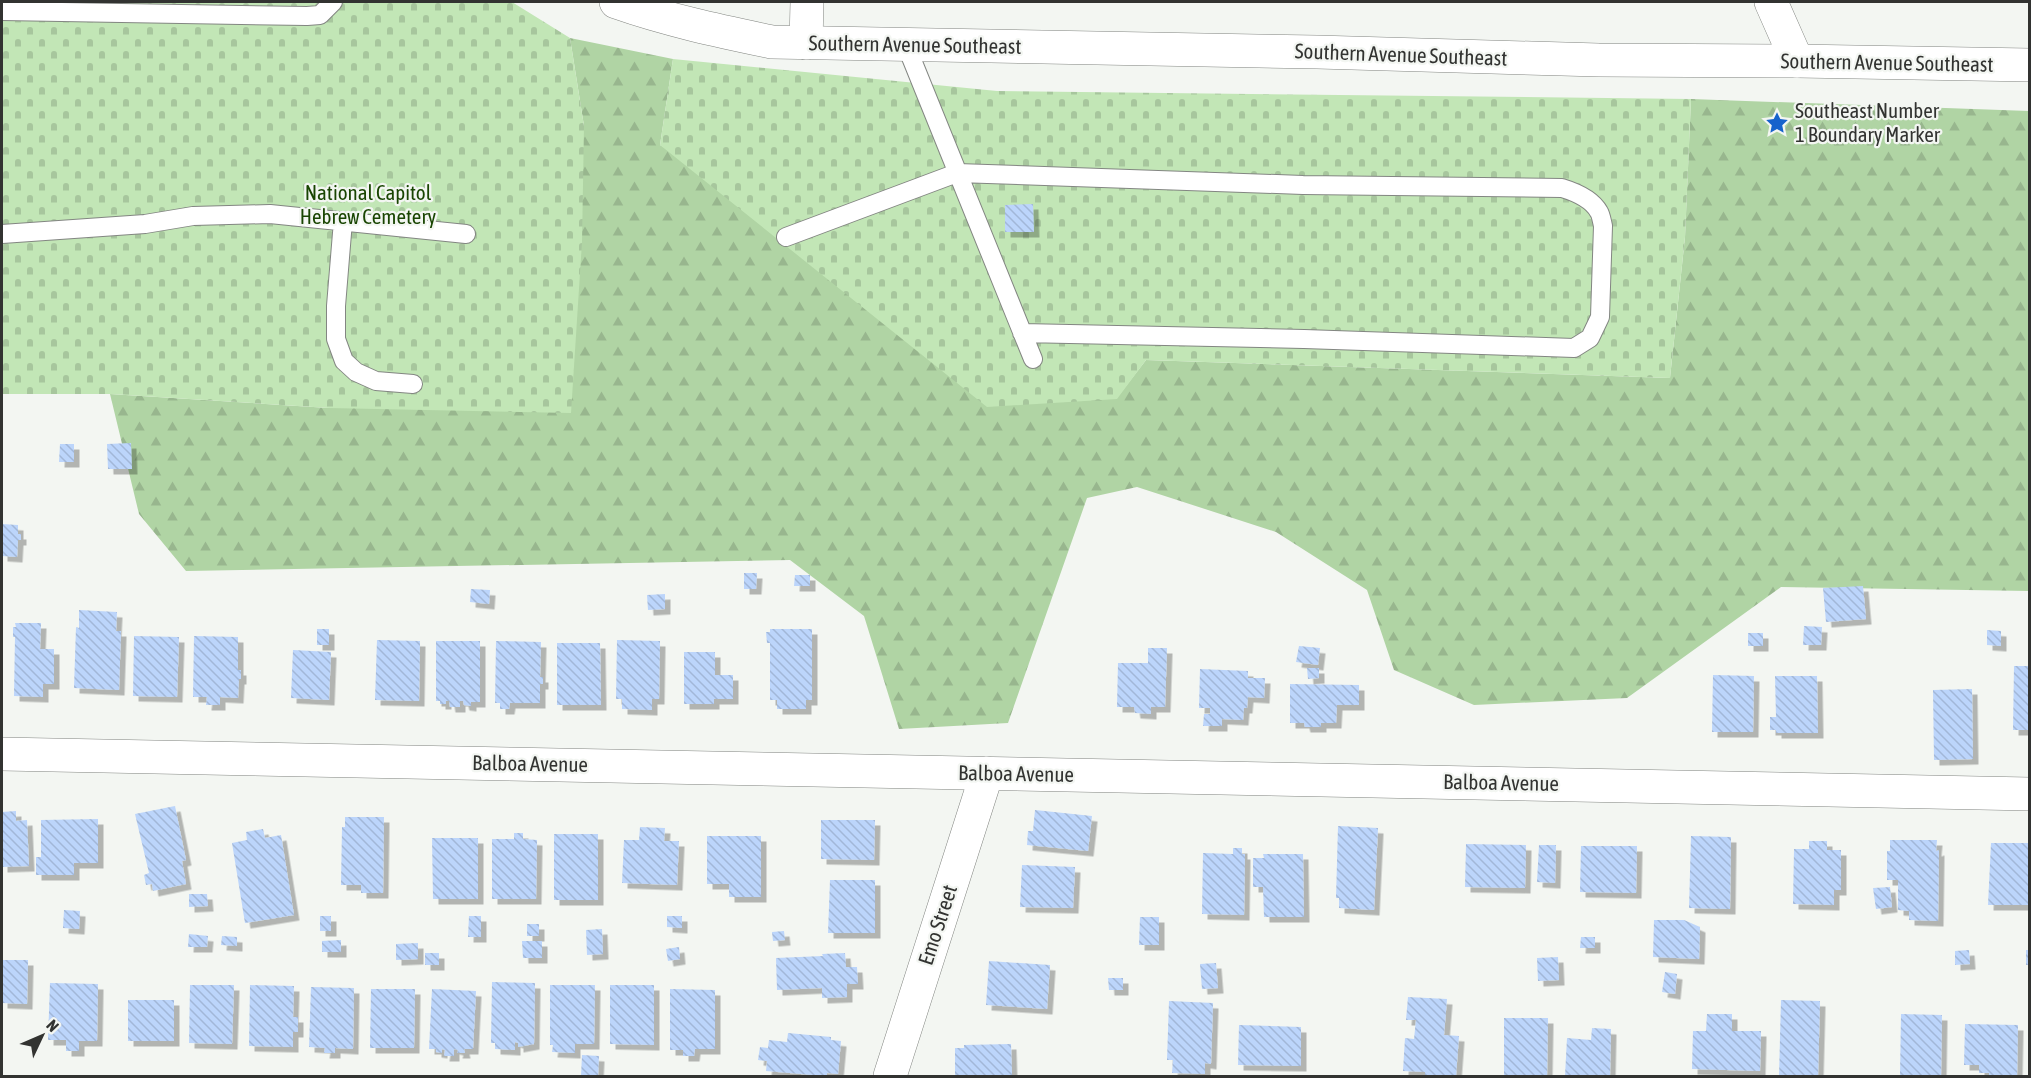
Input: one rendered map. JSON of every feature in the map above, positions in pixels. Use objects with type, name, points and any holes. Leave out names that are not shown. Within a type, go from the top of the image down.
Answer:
[{"type":"street","name":"Southern Avenue Southeast","points":[[616,2],[690,25],[772,42],[1599,60],[2030,65]]},
{"type":"street","points":[[806,43],[807,2]]},
{"type":"street","points":[[1771,2],[1797,61]]},
{"type":"street","name":"Balboa Avenue","points":[[2,754],[2030,794]]},
{"type":"street","name":"Emo Street","points":[[890,1077],[987,773]]},
{"type":"lane","points":[[2,11],[307,16],[320,15],[333,2]]},
{"type":"lane","points":[[906,45],[1033,359]]},
{"type":"lane","points":[[786,237],[957,173],[1304,185],[1562,188],[1576,192],[1590,202],[1599,212],[1602,226],[1600,317],[1590,338],[1574,348],[1022,333]]},
{"type":"lane","points":[[2,234],[145,224],[193,216],[224,214],[270,214],[466,234]]},
{"type":"lane","points":[[343,221],[336,306],[336,339],[344,361],[356,372],[376,381],[413,384]]},
{"type":"green space","name":"National Capitol Hebrew Cemetery","points":[[2,2],[512,2],[570,38],[584,126],[582,242],[571,413],[329,408],[110,394],[2,394]]},
{"type":"green space","points":[[570,38],[673,59],[660,145],[1116,399],[1146,360],[1670,378],[1685,237],[1691,99],[2029,111],[2029,591],[1781,587],[1627,698],[1474,705],[1394,670],[1367,590],[1276,532],[1137,487],[1087,498],[1008,723],[899,729],[864,616],[790,560],[186,571],[139,514],[110,394],[329,408],[584,126]]},
{"type":"green space","points":[[673,59],[997,91],[1691,99],[1685,237],[1670,378],[1146,360],[1117,399],[987,407],[660,145]]},
{"type":"building","points":[[1033,204],[1034,232],[1005,232],[1005,205]]},
{"type":"building","points":[[131,443],[132,469],[108,469],[107,444]]},
{"type":"building","points":[[60,444],[74,444],[74,462],[59,462]]},
{"type":"building","points":[[2,524],[18,525],[21,540],[18,540],[17,557],[2,556]]},
{"type":"building","points":[[744,573],[757,573],[756,589],[744,589]]},
{"type":"building","points":[[795,575],[810,575],[810,586],[794,586]]},
{"type":"building","points":[[1863,586],[1866,619],[1826,622],[1823,588]]},
{"type":"building","points":[[471,589],[490,590],[489,604],[470,602]]},
{"type":"building","points":[[665,594],[665,609],[648,610],[647,595]]},
{"type":"building","points":[[79,610],[117,612],[116,631],[121,631],[119,690],[74,688],[76,627],[79,628]]},
{"type":"building","points":[[15,623],[41,623],[40,649],[54,649],[54,684],[43,684],[43,697],[14,696],[15,637],[13,637],[13,627],[16,627]]},
{"type":"building","points":[[1804,626],[1822,627],[1821,645],[1803,645]]},
{"type":"building","points":[[317,629],[329,629],[329,645],[317,645]]},
{"type":"building","points":[[770,629],[812,629],[812,700],[806,700],[806,709],[777,709],[777,700],[770,700],[770,643],[767,643],[766,632],[770,632]]},
{"type":"building","points":[[1987,630],[2001,631],[2001,646],[1987,645]]},
{"type":"building","points":[[1748,633],[1763,633],[1763,646],[1748,646]]},
{"type":"building","points":[[134,636],[179,637],[177,697],[133,696]]},
{"type":"building","points":[[194,636],[238,637],[238,670],[241,670],[241,679],[239,679],[238,698],[220,697],[220,705],[206,705],[207,697],[193,697]]},
{"type":"building","points":[[377,640],[420,641],[419,701],[375,700]]},
{"type":"building","points":[[617,640],[660,641],[659,699],[652,699],[652,710],[622,709],[622,699],[616,699]]},
{"type":"building","points":[[436,641],[480,641],[480,702],[471,702],[471,706],[464,705],[463,701],[460,701],[460,707],[450,707],[449,701],[446,701],[446,704],[440,704],[440,701],[436,701]]},
{"type":"building","points":[[496,641],[541,642],[540,677],[543,677],[543,684],[540,684],[540,703],[510,703],[509,709],[500,709],[500,703],[495,703]]},
{"type":"building","points":[[557,643],[600,643],[601,705],[557,705]]},
{"type":"building","points":[[1299,646],[1320,648],[1318,665],[1296,662]]},
{"type":"building","points":[[1148,648],[1167,648],[1165,707],[1151,707],[1151,714],[1135,713],[1134,707],[1117,707],[1118,663],[1148,663]]},
{"type":"building","points":[[293,650],[331,652],[329,700],[291,698]]},
{"type":"building","points":[[684,652],[715,652],[715,675],[733,675],[733,699],[714,699],[714,704],[684,704]]},
{"type":"building","points":[[2014,666],[2030,666],[2030,730],[2013,730]]},
{"type":"building","points":[[1307,668],[1319,668],[1319,678],[1308,679]]},
{"type":"building","points":[[1200,669],[1248,671],[1248,678],[1265,678],[1264,698],[1248,697],[1243,720],[1222,719],[1222,726],[1203,726],[1204,714],[1210,714],[1210,708],[1199,708]]},
{"type":"building","points":[[1713,675],[1754,676],[1753,732],[1712,732]]},
{"type":"building","points":[[1775,676],[1817,676],[1818,733],[1776,733],[1776,730],[1770,730],[1770,717],[1776,717]]},
{"type":"building","points":[[1290,684],[1359,685],[1359,705],[1337,705],[1336,723],[1321,723],[1321,727],[1305,727],[1304,723],[1290,723]]},
{"type":"building","points":[[1972,689],[1973,759],[1934,760],[1933,690]]},
{"type":"building","points":[[175,806],[186,860],[182,861],[186,884],[153,891],[152,884],[146,885],[144,875],[149,873],[135,814]]},
{"type":"building","points":[[1035,810],[1092,816],[1088,851],[1027,845],[1028,831],[1033,831]]},
{"type":"building","points":[[16,811],[16,821],[27,820],[29,866],[2,867],[2,812]]},
{"type":"building","points":[[345,817],[384,817],[383,893],[361,893],[361,885],[341,885],[342,827],[345,827]]},
{"type":"building","points":[[98,819],[98,863],[74,863],[74,875],[36,875],[36,857],[41,857],[41,820]]},
{"type":"building","points":[[821,820],[875,820],[874,860],[821,859]]},
{"type":"building","points":[[1338,826],[1378,828],[1374,910],[1339,908],[1339,898],[1336,898]]},
{"type":"building","points":[[640,827],[665,828],[664,841],[679,841],[677,885],[622,883],[624,840],[639,840]]},
{"type":"building","points":[[263,829],[265,838],[281,835],[294,915],[245,923],[232,843],[247,840],[246,832]]},
{"type":"building","points":[[514,833],[523,833],[523,839],[537,840],[536,899],[492,899],[492,839],[514,839]]},
{"type":"building","points":[[554,834],[598,834],[598,900],[554,900]]},
{"type":"building","points":[[707,836],[761,836],[761,897],[729,897],[729,884],[707,884]]},
{"type":"building","points":[[1691,836],[1731,837],[1730,909],[1689,908]]},
{"type":"building","points":[[432,838],[478,838],[478,899],[433,899]]},
{"type":"building","points":[[1890,840],[1937,840],[1936,851],[1939,850],[1938,921],[1909,920],[1909,911],[1898,910],[1898,880],[1887,880],[1887,851],[1890,851]]},
{"type":"building","points":[[1809,841],[1827,841],[1827,850],[1841,850],[1841,890],[1834,890],[1834,905],[1793,904],[1794,849],[1809,849]]},
{"type":"building","points":[[1991,843],[2030,843],[2030,905],[1988,905]]},
{"type":"building","points":[[1466,844],[1526,845],[1525,888],[1465,887]]},
{"type":"building","points":[[1539,845],[1556,845],[1555,883],[1537,882]]},
{"type":"building","points":[[1581,846],[1637,846],[1636,893],[1580,892]]},
{"type":"building","points":[[1233,848],[1242,848],[1242,854],[1245,854],[1244,915],[1202,914],[1203,853],[1233,854]]},
{"type":"building","points":[[1263,854],[1303,854],[1304,917],[1264,917],[1263,887],[1253,887],[1253,858],[1264,858]]},
{"type":"building","points":[[1022,865],[1075,867],[1073,908],[1020,907]]},
{"type":"building","points":[[830,880],[875,880],[875,933],[828,933]]},
{"type":"building","points":[[1890,887],[1892,907],[1876,909],[1873,888]]},
{"type":"building","points":[[189,894],[207,894],[208,906],[189,907]]},
{"type":"building","points":[[64,910],[80,911],[79,929],[63,928]]},
{"type":"building","points":[[320,916],[331,916],[331,931],[320,931]]},
{"type":"building","points":[[469,916],[481,916],[481,937],[468,937]]},
{"type":"building","points":[[667,916],[682,916],[682,928],[667,927]]},
{"type":"building","points":[[1140,917],[1159,917],[1159,945],[1139,945]]},
{"type":"building","points":[[1654,920],[1684,920],[1700,927],[1699,959],[1653,957]]},
{"type":"building","points":[[527,924],[539,924],[539,936],[527,936]]},
{"type":"building","points":[[602,929],[603,954],[587,955],[586,930]]},
{"type":"building","points":[[784,931],[785,940],[773,941],[772,932]]},
{"type":"building","points":[[189,934],[208,936],[207,947],[188,947]]},
{"type":"building","points":[[222,936],[237,937],[237,946],[221,945]]},
{"type":"building","points":[[1581,937],[1595,937],[1595,948],[1580,948]]},
{"type":"building","points":[[341,940],[341,952],[322,952],[322,941]]},
{"type":"building","points":[[522,941],[542,941],[542,958],[523,958]]},
{"type":"building","points":[[418,943],[418,959],[396,960],[396,944]]},
{"type":"building","points":[[679,947],[680,959],[668,961],[666,949]]},
{"type":"building","points":[[1969,950],[1970,964],[1955,965],[1955,951]]},
{"type":"building","points":[[2026,950],[2030,950],[2030,965],[2026,965]]},
{"type":"building","points":[[425,953],[439,953],[439,965],[425,965]]},
{"type":"building","points":[[845,953],[846,967],[857,967],[858,984],[847,984],[847,997],[822,998],[822,988],[777,990],[776,958]]},
{"type":"building","points":[[1558,957],[1559,980],[1538,981],[1537,958]]},
{"type":"building","points":[[2,960],[28,960],[27,1004],[2,1003]]},
{"type":"building","points":[[989,961],[1050,965],[1047,1009],[986,1005]]},
{"type":"building","points":[[1216,963],[1218,988],[1202,989],[1200,964]]},
{"type":"building","points":[[1665,972],[1677,974],[1675,994],[1662,992]]},
{"type":"building","points":[[1108,978],[1123,978],[1123,990],[1109,990]]},
{"type":"building","points":[[492,982],[535,983],[534,1044],[518,1047],[518,1043],[515,1042],[515,1050],[495,1049],[495,1043],[491,1043]]},
{"type":"building","points":[[50,983],[98,984],[97,1041],[79,1041],[79,1051],[66,1051],[66,1040],[48,1040]]},
{"type":"building","points":[[190,985],[234,985],[232,1044],[189,1043]]},
{"type":"building","points":[[250,985],[294,986],[293,1017],[298,1017],[298,1032],[293,1032],[293,1047],[249,1046]]},
{"type":"building","points":[[550,985],[595,985],[594,1044],[575,1044],[575,1053],[552,1052]]},
{"type":"building","points":[[610,985],[654,985],[654,1045],[610,1044]]},
{"type":"building","points":[[311,987],[354,988],[353,1049],[335,1048],[335,1053],[324,1053],[325,1048],[309,1047]]},
{"type":"building","points":[[371,989],[415,989],[414,1048],[370,1048]]},
{"type":"building","points":[[432,989],[476,991],[473,1049],[464,1049],[465,1053],[457,1053],[458,1050],[454,1049],[454,1056],[444,1056],[445,1050],[442,1049],[442,1053],[436,1052],[436,1049],[429,1049]]},
{"type":"building","points":[[670,989],[715,990],[715,1049],[695,1049],[694,1056],[683,1056],[683,1050],[670,1050]]},
{"type":"building","points":[[1408,997],[1447,999],[1444,1035],[1459,1036],[1456,1076],[1425,1076],[1425,1072],[1403,1071],[1405,1038],[1414,1039],[1416,1020],[1406,1020]]},
{"type":"building","points":[[128,1000],[174,1000],[174,1041],[128,1041]]},
{"type":"building","points":[[1781,1000],[1820,1001],[1818,1076],[1779,1076]]},
{"type":"building","points":[[1169,1001],[1213,1003],[1211,1064],[1205,1063],[1205,1074],[1172,1073],[1173,1060],[1167,1060]]},
{"type":"building","points":[[1707,1014],[1732,1014],[1732,1031],[1761,1031],[1760,1071],[1692,1069],[1693,1031],[1706,1031]]},
{"type":"building","points":[[1901,1014],[1942,1015],[1941,1076],[1900,1076]]},
{"type":"building","points":[[1504,1018],[1548,1018],[1547,1076],[1504,1075]]},
{"type":"building","points":[[1965,1024],[2018,1025],[2017,1076],[1989,1076],[1989,1073],[1979,1073],[1979,1065],[1964,1065]]},
{"type":"building","points":[[1239,1025],[1301,1027],[1301,1066],[1238,1065]]},
{"type":"building","points":[[1592,1028],[1611,1029],[1610,1076],[1565,1076],[1567,1038],[1591,1040]]},
{"type":"building","points":[[788,1033],[831,1037],[831,1040],[841,1041],[838,1074],[827,1073],[827,1076],[824,1076],[766,1071],[767,1061],[758,1060],[760,1047],[768,1048],[769,1040],[787,1042]]},
{"type":"building","points":[[1011,1044],[1012,1076],[955,1076],[955,1048],[964,1048],[964,1045]]},
{"type":"building","points":[[582,1055],[599,1056],[598,1076],[581,1076]]},
{"type":"place","name":"Southeast Number 1 Boundary Marker","points":[[1777,123]]}]
